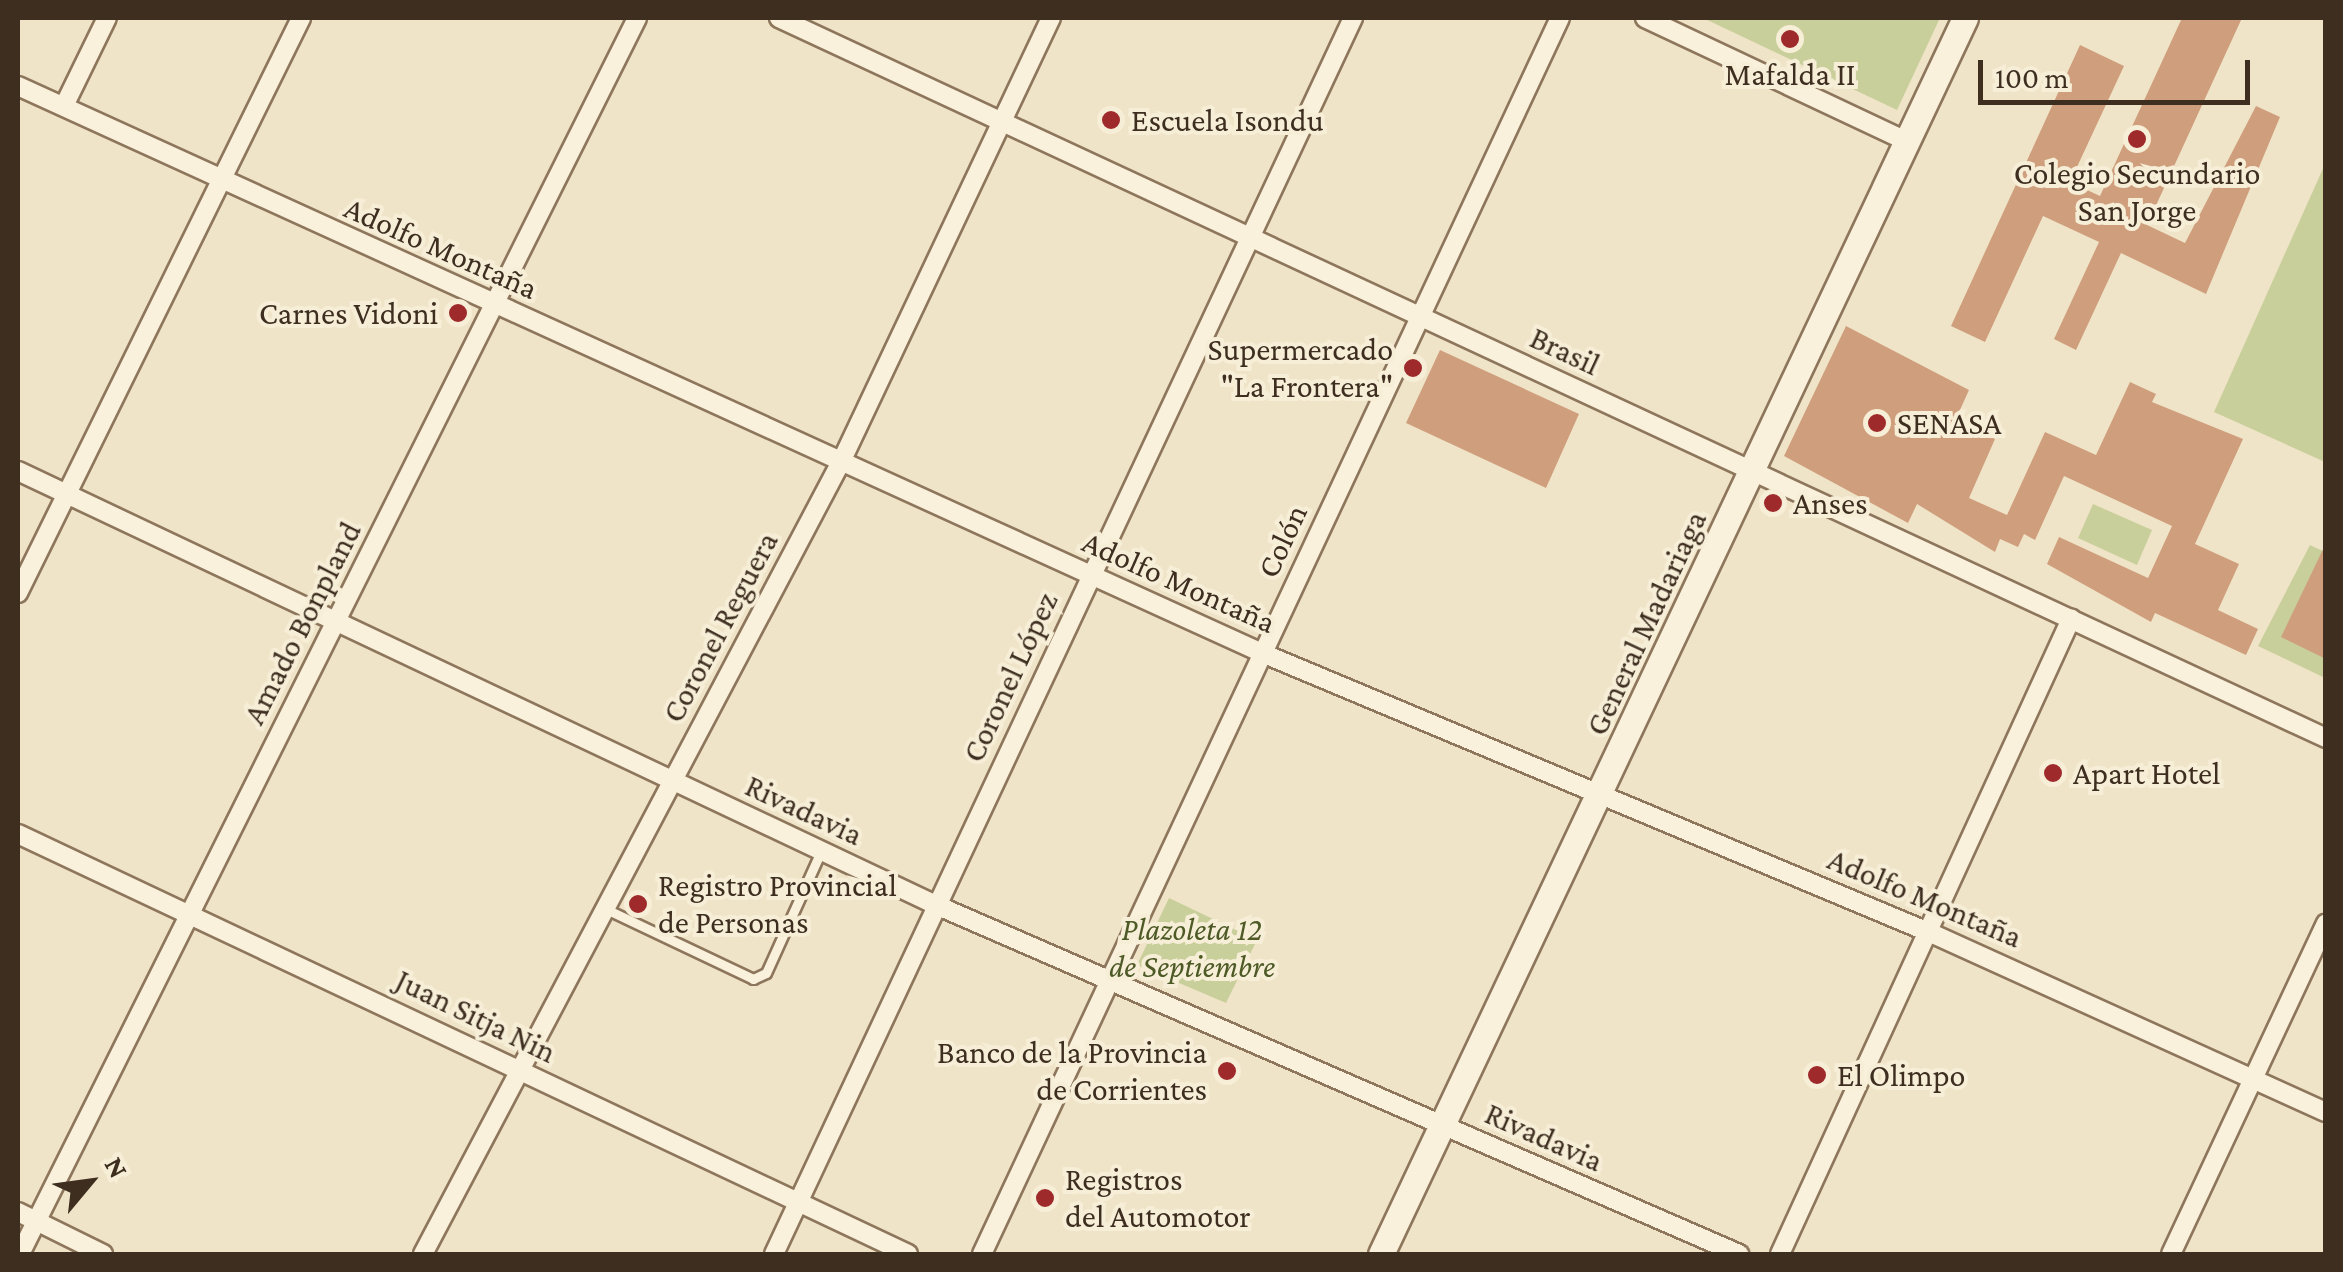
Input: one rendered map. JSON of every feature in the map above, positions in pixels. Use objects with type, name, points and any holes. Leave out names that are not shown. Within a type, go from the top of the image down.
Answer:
[{"type":"street","points":[[64,106],[107,18]]},
{"type":"street","points":[[18,593],[224,184],[301,18]]},
{"type":"street","name":"Amado Bonpland","points":[[20,1254],[638,18]]},
{"type":"street","name":"Brasil","points":[[779,18],[2326,738]]},
{"type":"street","name":"Coronel Reguera","points":[[423,1254],[526,1073],[673,781],[841,462],[1051,18]]},
{"type":"street","name":"Coronel López","points":[[774,1254],[1353,18]]},
{"type":"street","name":"Colón","points":[[982,1254],[1560,18]]},
{"type":"street","points":[[1645,18],[1904,140]]},
{"type":"street","name":"General Madariaga","points":[[1381,1254],[1448,1128],[1904,140],[1966,18]]},
{"type":"street","name":"Adolfo Montaña","points":[[18,86],[224,184],[1262,653],[1602,792],[1933,934],[2326,1112]]},
{"type":"street","name":"Rivadavia","points":[[18,471],[936,904],[1739,1254]]},
{"type":"street","points":[[1780,1254],[1933,934],[2071,619]]},
{"type":"street","name":"Juan Sitja Nin","points":[[18,834],[191,912],[798,1208],[908,1254]]},
{"type":"street","points":[[2171,1254],[2260,1079],[2325,926]]},
{"type":"street","points":[[18,1212],[103,1254]]},
{"type":"lane","points":[[608,910],[753,979],[766,973],[821,850]]},
{"type":"green space","points":[[1703,18],[1940,18],[1897,110]]},
{"type":"green space","points":[[2325,164],[2325,462],[2214,412]]},
{"type":"green space","points":[[2093,504],[2152,530],[2137,565],[2078,538]]},
{"type":"green space","points":[[2310,545],[2325,552],[2325,678],[2258,646]]},
{"type":"green space","name":"Plazoleta 12 de Septiembre","points":[[1169,898],[1257,940],[1226,1003],[1137,965]]},
{"type":"building","points":[[2182,18],[2242,18],[2147,225],[2185,243],[2256,106],[2280,117],[2206,294],[2121,253],[2076,350],[2054,339],[2099,242],[2043,216],[1985,342],[1951,326],[2080,45],[2124,66],[2070,182],[2100,196]]},
{"type":"building","points":[[1846,326],[1969,390],[1955,421],[1995,439],[1969,498],[2007,515],[2045,432],[2096,455],[2130,382],[2156,394],[2152,402],[2243,439],[2195,544],[2239,564],[2218,610],[2258,629],[2246,655],[2155,613],[2151,622],[2047,564],[2059,537],[2148,578],[2172,526],[2064,476],[2035,540],[2024,534],[2018,547],[2000,539],[1995,552],[1917,504],[1908,523],[1784,456]]},
{"type":"building","points":[[1440,350],[1579,414],[1546,488],[1406,423]]},
{"type":"building","points":[[2326,543],[2326,659],[2281,637]]},
{"type":"place","name":"Mafalda II","points":[[1790,39]]},
{"type":"place","name":"Escuela Isondu","points":[[1111,120]]},
{"type":"place","name":"Colegio Secundario San Jorge","points":[[2137,139]]},
{"type":"place","name":"Carnes Vidoni","points":[[458,313]]},
{"type":"place","name":"Supermercado \"La Frontera\"","points":[[1413,368]]},
{"type":"place","name":"SENASA","points":[[1877,423]]},
{"type":"place","name":"Anses","points":[[1773,503]]},
{"type":"place","name":"Apart Hotel","points":[[2053,773]]},
{"type":"place","name":"Registro Provincial de Personas","points":[[638,904]]},
{"type":"place","name":"Banco de la Provincia de Corrientes","points":[[1227,1071]]},
{"type":"place","name":"El Olimpo","points":[[1817,1075]]},
{"type":"place","name":"Registros del Automotor","points":[[1045,1198]]}]
